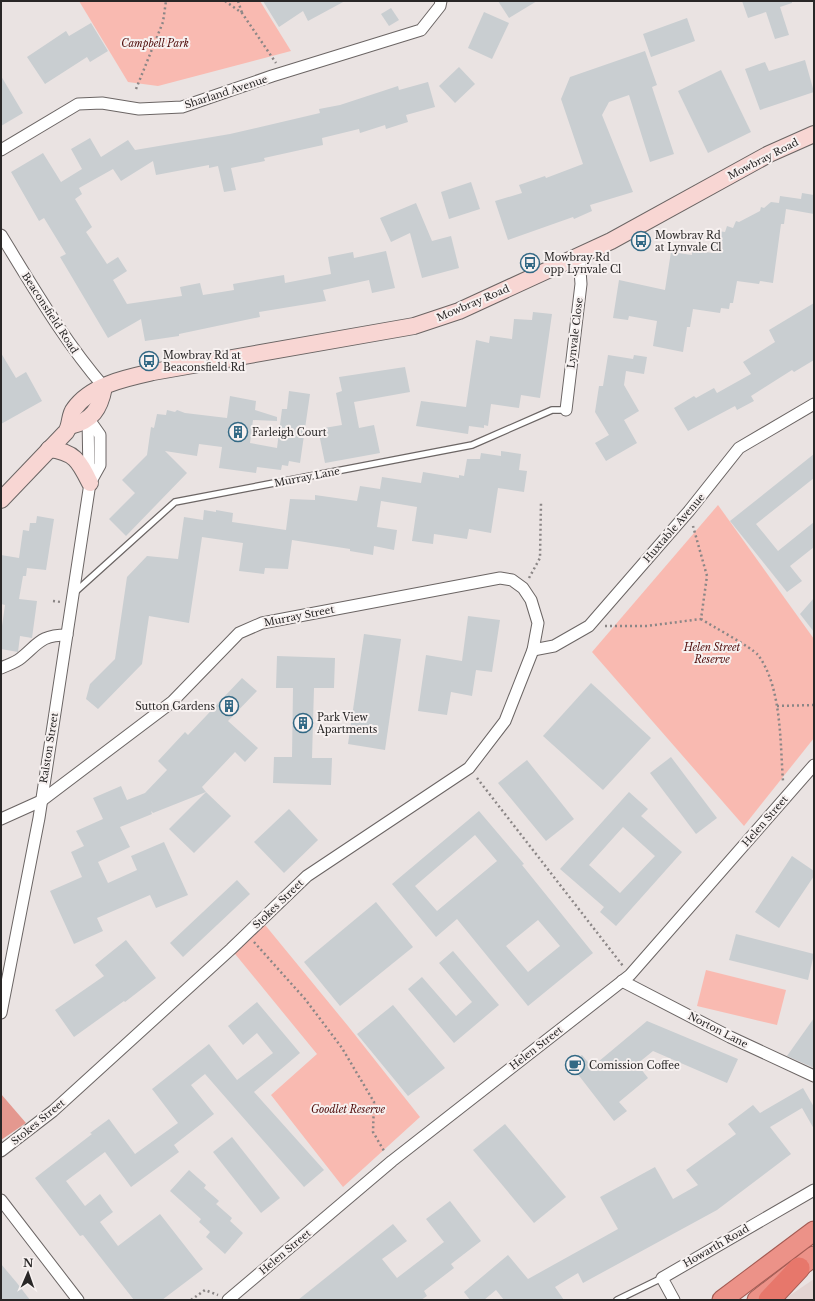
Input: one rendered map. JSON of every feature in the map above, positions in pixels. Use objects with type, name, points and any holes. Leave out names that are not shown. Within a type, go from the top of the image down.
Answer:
[{"type":"highway","points":[[727,1298],[814,1231]]},
{"type":"highway","points":[[757,1300],[806,1262]]},
{"type":"highway","points":[[769,1300],[806,1262]]},
{"type":"main road","name":"Mowbray Road","points":[[70,426],[72,410],[85,396],[130,377],[414,326],[459,311],[618,238],[769,154],[814,134]]},
{"type":"main road","name":"Mowbray Road","points":[[1,500],[70,426],[82,423],[97,410],[102,399],[104,387]]},
{"type":"main road","points":[[49,449],[62,451],[79,461],[90,483]]},
{"type":"street","name":"Sharland Avenue","points":[[1,150],[78,104],[102,103],[138,109],[182,107],[283,73],[421,30],[440,6],[440,1]]},
{"type":"street","name":"Beaconsfield Road","points":[[1,235],[62,332],[81,360],[104,387]]},
{"type":"street","name":"Lynvale Close","points":[[566,410],[581,284],[579,256]]},
{"type":"street","name":"Huxtable Avenue","points":[[533,650],[554,646],[589,626],[690,512],[739,448],[814,404]]},
{"type":"street","name":"Ralston Street","points":[[1,1013],[41,801],[90,483],[100,465],[100,436],[88,418]]},
{"type":"street","name":"Murray Street","points":[[1,818],[41,801],[172,702],[239,633],[256,625],[270,621],[500,578],[512,580],[523,588]]},
{"type":"street","points":[[523,588],[531,600],[538,622],[533,650]]},
{"type":"street","points":[[1,668],[20,659],[38,642],[52,635],[67,635]]},
{"type":"street","name":"Stokes Street","points":[[1,1151],[53,1111],[247,934],[307,876],[469,768],[505,721],[533,650]]},
{"type":"street","name":"Helen Street","points":[[228,1300],[392,1161],[626,978],[814,766]]},
{"type":"street","name":"Norton Lane","points":[[626,978],[730,1037],[814,1076]]},
{"type":"street","name":"Howarth Road","points":[[662,1278],[814,1190]]},
{"type":"street","points":[[1,1200],[78,1300]]},
{"type":"street","points":[[662,1278],[674,1300]]},
{"type":"lane","name":"Murray Lane","points":[[74,593],[175,502],[472,445],[552,410],[566,410]]},
{"type":"lane","name":"Howarth Road","points":[[617,1300],[662,1278]]},
{"type":"path","points":[[136,89],[163,22],[166,1]]},
{"type":"path","points":[[225,1],[242,13]]},
{"type":"path","points":[[238,1],[242,13],[283,73]]},
{"type":"path","points":[[523,588],[540,558],[541,503]]},
{"type":"path","points":[[690,512],[707,576],[701,618]]},
{"type":"path","points":[[589,626],[646,626],[701,618],[757,655],[768,676],[777,706],[784,800]]},
{"type":"path","points":[[777,706],[814,705]]},
{"type":"path","points":[[469,768],[626,978]]},
{"type":"path","points":[[247,934],[274,962],[305,999],[342,1048],[374,1102],[373,1132],[392,1161]]},
{"type":"path","points":[[191,1300],[205,1290],[228,1300]]},
{"type":"shaded area","points":[[1,1094],[26,1123],[1,1140]]},
{"type":"shaded area","points":[[814,1279],[814,1300],[783,1300]]},
{"type":"green space","name":"Campbell Park","points":[[79,1],[260,1],[291,51],[158,86],[128,82]]},
{"type":"green space","name":"Helen Street Reserve","points":[[718,505],[814,639],[814,738],[744,826],[592,652]]},
{"type":"green space","name":"Goodlet Reserve","points":[[261,920],[420,1117],[343,1187],[271,1095],[317,1054],[231,949]]},
{"type":"green space","points":[[706,970],[786,990],[777,1025],[697,1006]]},
{"type":"building","points":[[263,1],[345,1],[308,21],[303,11],[279,27]]},
{"type":"building","points":[[498,1],[537,1],[509,18]]},
{"type":"building","points":[[742,1],[792,1],[792,3],[780,7],[789,35],[775,39],[766,12],[748,18]]},
{"type":"building","points":[[391,8],[399,20],[389,26],[381,14]]},
{"type":"building","points":[[484,12],[509,23],[492,59],[468,48]]},
{"type":"building","points":[[687,18],[695,41],[651,57],[643,34]]},
{"type":"building","points":[[91,23],[108,51],[90,62],[87,57],[45,84],[27,57],[66,31],[69,36]]},
{"type":"building","points":[[645,51],[657,85],[652,87],[674,154],[650,162],[629,95],[609,102],[602,115],[633,192],[590,205],[592,211],[574,219],[573,217],[508,240],[495,201],[522,193],[519,185],[545,176],[546,178],[583,164],[561,99],[570,77]]},
{"type":"building","points":[[805,60],[814,92],[760,110],[745,69],[765,62],[769,71]]},
{"type":"building","points":[[459,67],[475,84],[455,103],[439,86]]},
{"type":"building","points":[[721,70],[751,132],[708,153],[678,91]]},
{"type":"building","points":[[1,76],[23,113],[1,126]]},
{"type":"building","points":[[428,82],[435,107],[406,115],[408,122],[386,129],[385,125],[360,133],[359,129],[322,138],[323,145],[264,158],[265,161],[231,168],[236,190],[224,192],[218,166],[209,168],[209,165],[156,175],[153,161],[121,181],[113,169],[79,188],[82,194],[75,199],[92,227],[86,232],[107,264],[118,257],[127,271],[113,280],[127,304],[182,296],[180,287],[200,283],[203,295],[234,290],[233,284],[284,275],[285,283],[331,274],[328,257],[353,252],[354,258],[386,251],[395,288],[372,293],[369,280],[323,290],[326,301],[259,312],[260,317],[179,334],[179,336],[145,341],[141,319],[108,338],[60,257],[66,254],[44,218],[39,221],[11,172],[43,153],[61,182],[82,169],[71,149],[90,138],[101,157],[128,140],[135,150],[230,134],[320,113],[319,109],[340,105],[398,86],[399,90]]},
{"type":"building","points":[[471,182],[480,209],[449,219],[441,192]]},
{"type":"building","points":[[802,193],[814,195],[814,214],[786,209],[784,224],[781,224],[773,283],[760,281],[759,284],[737,281],[733,303],[730,303],[729,309],[721,308],[720,313],[693,309],[690,327],[687,327],[683,352],[653,346],[657,321],[629,316],[628,320],[613,318],[619,280],[665,290],[671,252],[692,255],[692,250],[713,253],[718,231],[725,232],[727,226],[733,228],[736,221],[739,222],[760,211],[761,207],[764,208],[771,202],[779,203],[780,196],[801,199]]},
{"type":"building","points":[[416,203],[432,241],[451,236],[459,268],[422,278],[410,233],[391,242],[380,218]]},
{"type":"building","points":[[814,303],[814,360],[794,372],[792,370],[751,396],[754,401],[737,410],[735,406],[688,431],[674,408],[694,396],[696,398],[714,388],[717,393],[751,374],[743,362],[775,342],[769,330]]},
{"type":"building","points":[[533,312],[552,314],[540,398],[521,395],[519,408],[491,404],[488,426],[484,425],[484,428],[469,426],[468,434],[416,426],[421,401],[466,407],[476,340],[489,343],[490,336],[512,339],[514,319],[532,320]]},
{"type":"building","points":[[1,353],[16,378],[26,372],[42,401],[1,424]]},
{"type":"building","points":[[608,355],[633,359],[634,355],[647,357],[644,374],[626,371],[624,385],[639,411],[624,420],[637,443],[606,461],[595,443],[609,435],[595,412],[599,386],[603,386]]},
{"type":"building","points":[[405,367],[410,392],[354,402],[359,428],[374,425],[380,453],[325,463],[318,429],[342,425],[336,393],[342,391],[339,377]]},
{"type":"building","points":[[289,391],[310,394],[300,463],[289,461],[288,466],[282,465],[281,470],[257,467],[256,473],[219,468],[222,447],[199,444],[197,456],[165,451],[187,473],[126,536],[109,519],[135,493],[122,480],[147,455],[151,427],[154,428],[157,414],[166,415],[167,410],[175,412],[177,410],[185,413],[227,418],[230,396],[256,401],[255,410],[277,417],[277,421],[253,420],[250,443],[277,448],[282,409],[287,409]]},
{"type":"building","points":[[501,451],[521,454],[519,470],[527,471],[524,492],[498,488],[491,533],[469,529],[467,539],[434,534],[433,544],[412,541],[417,507],[381,501],[377,527],[397,530],[394,550],[374,546],[373,555],[350,551],[350,549],[292,540],[288,569],[265,568],[264,574],[239,571],[243,543],[202,537],[189,623],[149,616],[142,664],[98,709],[86,699],[90,684],[115,659],[127,577],[147,556],[178,559],[184,517],[203,520],[204,510],[216,512],[216,510],[233,513],[232,522],[286,530],[290,499],[315,500],[315,495],[357,501],[360,486],[380,489],[382,477],[421,483],[423,472],[459,478],[459,475],[464,476],[467,459],[480,459],[481,453],[501,456]]},
{"type":"building","points":[[814,454],[814,478],[756,524],[778,551],[814,522],[814,547],[790,566],[802,581],[787,592],[730,521]]},
{"type":"building","points":[[37,516],[54,519],[46,570],[27,568],[26,576],[23,576],[19,599],[37,601],[32,638],[20,636],[18,652],[1,649],[1,633],[5,605],[1,604],[1,555],[19,558],[23,530],[29,531],[30,523],[36,523]]},
{"type":"building","points":[[814,598],[814,632],[800,614]]},
{"type":"building","points":[[468,616],[500,620],[492,672],[476,670],[472,696],[451,692],[447,715],[418,711],[426,655],[462,661]]},
{"type":"building","points":[[364,634],[401,639],[385,750],[348,744]]},
{"type":"building","name":"Park View Apartments","points":[[277,656],[335,658],[334,688],[314,688],[312,758],[332,758],[331,785],[273,783],[274,757],[292,757],[293,688],[276,688]]},
{"type":"building","points":[[242,678],[257,691],[228,721],[258,748],[245,762],[235,752],[202,787],[206,792],[153,813],[151,811],[152,814],[120,827],[130,847],[98,862],[108,883],[137,870],[131,856],[164,842],[188,895],[156,908],[150,895],[97,918],[103,931],[74,944],[50,891],[82,877],[71,852],[84,846],[76,831],[103,819],[93,798],[121,786],[127,800],[145,793],[167,770],[158,761],[185,732],[188,735]]},
{"type":"building","points":[[591,683],[651,738],[603,790],[543,736]]},
{"type":"building","points":[[671,757],[717,818],[696,834],[650,773]]},
{"type":"building","points":[[527,760],[574,819],[546,841],[498,783]]},
{"type":"building","points":[[206,792],[231,816],[194,853],[169,829]]},
{"type":"building","points":[[629,792],[648,809],[641,816],[682,852],[616,926],[600,912],[604,907],[560,869]],"holes":[[[623,827],[655,856],[620,893],[589,865]]]},
{"type":"building","points":[[289,809],[318,840],[284,873],[254,842]]},
{"type":"building","points":[[479,811],[524,864],[522,865],[593,953],[528,1006],[457,919],[436,937],[392,884]],"holes":[[[475,835],[497,861],[437,911],[415,886]],[[538,920],[560,946],[528,972],[506,946]]]},
{"type":"building","points":[[792,856],[814,871],[814,876],[779,928],[755,912]]},
{"type":"building","points":[[237,880],[250,894],[183,957],[170,943]]},
{"type":"building","points":[[376,902],[413,947],[340,1006],[304,962]]},
{"type":"building","points":[[736,934],[814,954],[808,980],[729,960]]},
{"type":"building","points":[[126,940],[156,978],[125,1002],[124,1001],[74,1037],[55,1010],[104,976],[95,965]]},
{"type":"building","points":[[453,951],[499,1005],[454,1043],[408,989],[422,977],[456,1016],[472,1002],[439,963]]},
{"type":"building","points":[[257,1002],[300,1053],[254,1092],[324,1170],[304,1187],[205,1074],[191,1085],[214,1114],[174,1145],[179,1152],[131,1187],[105,1152],[66,1181],[85,1206],[100,1194],[113,1212],[100,1222],[118,1246],[160,1214],[203,1269],[162,1300],[134,1300],[83,1235],[80,1236],[35,1178],[109,1119],[135,1154],[178,1123],[152,1089],[209,1044],[237,1080],[273,1053],[257,1033],[243,1045],[228,1026]]},
{"type":"building","points":[[393,1005],[445,1068],[408,1096],[357,1034]]},
{"type":"building","points":[[814,1018],[814,1068],[787,1056]]},
{"type":"building","points":[[647,1021],[738,1059],[727,1083],[653,1051],[637,1064],[648,1078],[619,1102],[627,1111],[614,1121],[570,1064],[582,1055],[592,1067]]},
{"type":"building","points":[[803,1088],[814,1107],[814,1129],[802,1108],[770,1127],[791,1154],[717,1210],[583,1283],[578,1273],[555,1287],[564,1300],[504,1300],[496,1290],[484,1300],[470,1300],[464,1292],[508,1255],[528,1279],[618,1229],[600,1197],[655,1167],[673,1199],[698,1185],[686,1170],[736,1134],[728,1124],[753,1105],[760,1113]]},
{"type":"building","points":[[505,1124],[566,1197],[534,1223],[473,1150]]},
{"type":"building","points":[[232,1137],[280,1198],[261,1213],[213,1152]]},
{"type":"building","points":[[189,1170],[206,1185],[204,1188],[219,1201],[216,1204],[232,1218],[230,1221],[243,1233],[225,1254],[206,1237],[210,1232],[199,1222],[201,1219],[170,1191]]},
{"type":"building","points":[[450,1201],[481,1241],[451,1264],[454,1268],[424,1291],[427,1296],[421,1300],[298,1300],[393,1224],[407,1241],[382,1259],[397,1278],[444,1242],[426,1219]]},
{"type":"building","points":[[1,1264],[17,1283],[30,1300],[1,1300]]},
{"type":"place","name":"Mowbray Rd at Lynvale Cl","points":[[641,241]]},
{"type":"place","name":"Mowbray Rd opp Lynvale Cl","points":[[530,263]]},
{"type":"place","name":"Mowbray Rd at Beaconsfield Rd","points":[[149,361]]},
{"type":"place","name":"Farleigh Court","points":[[238,432]]},
{"type":"place","name":"Sutton Gardens","points":[[229,706]]},
{"type":"place","name":"Park View Apartments","points":[[303,723]]},
{"type":"place","name":"Comission Coffee","points":[[575,1065]]}]
